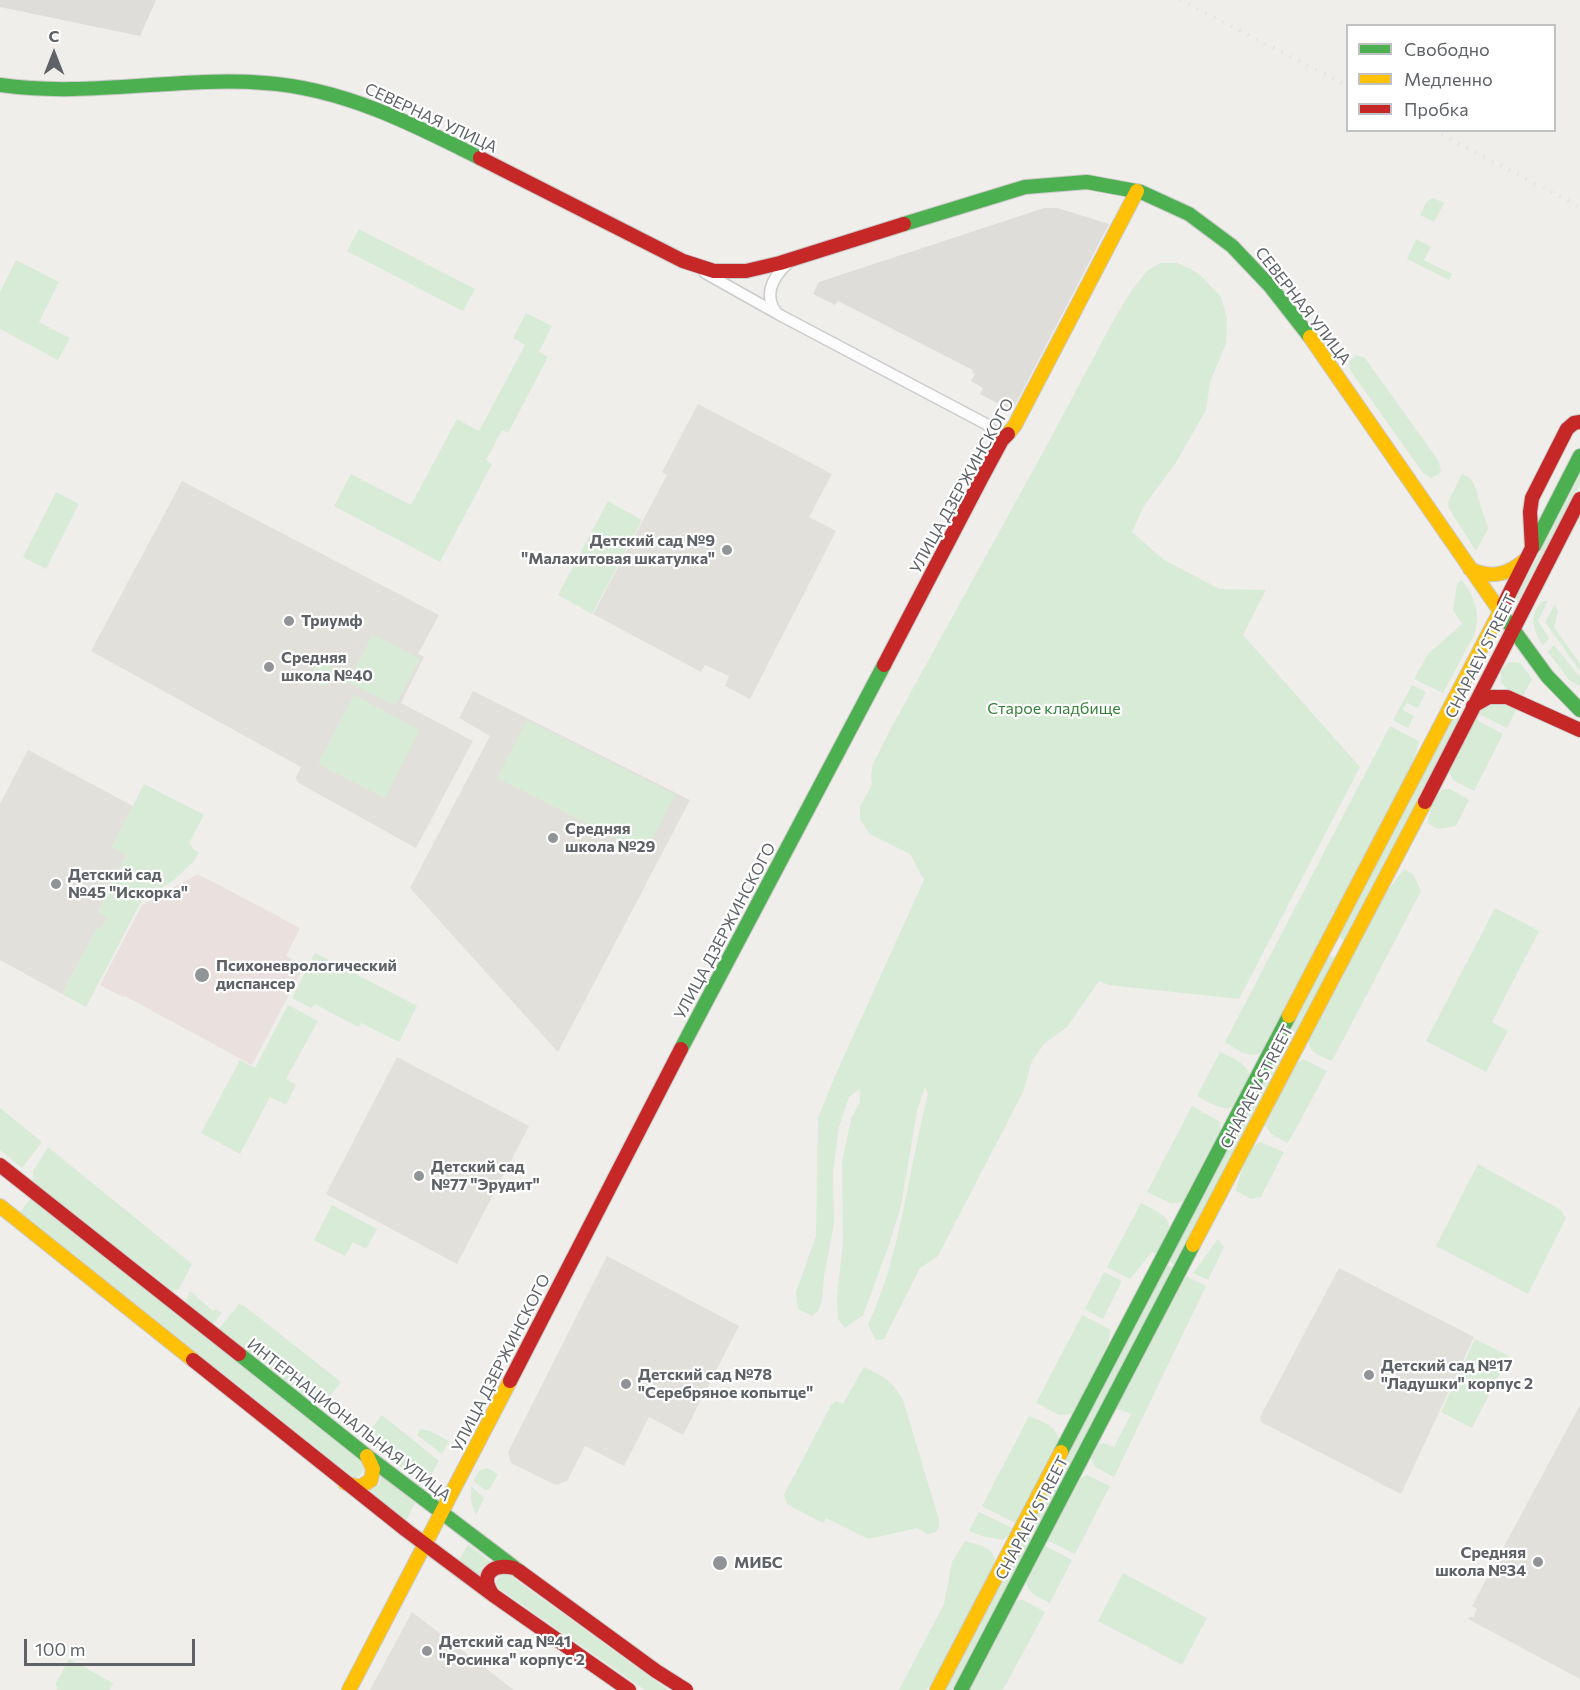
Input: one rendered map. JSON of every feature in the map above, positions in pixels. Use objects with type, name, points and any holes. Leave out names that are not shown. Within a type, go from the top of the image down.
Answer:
[{"type":"main road","name":"СЕВЕРНАЯ УЛИЦА","points":[[0,85],[74,88],[246,82],[295,86],[348,99],[409,123],[683,261],[711,270],[736,272],[792,259],[989,197],[1054,183],[1115,186],[1169,204],[1223,237],[1256,269],[1296,317],[1513,630],[1550,680],[1580,710]]},
{"type":"main road","name":"УЛИЦА ДЗЕРЖИНСКОГО","points":[[349,1690],[678,1055],[1002,440],[1015,425],[1137,192]]},
{"type":"main road","points":[[1470,569],[1481,575],[1500,575],[1518,567],[1532,552],[1529,505],[1567,429],[1577,422]]},
{"type":"main road","name":"CHAPAEV STREET","points":[[937,1690],[1328,944],[1580,456]]},
{"type":"main road","name":"CHAPAEV STREET","points":[[961,1690],[1580,499]]},
{"type":"main road","points":[[1473,706],[1485,698],[1507,697],[1580,730]]},
{"type":"main road","points":[[1328,944],[1345,953]]},
{"type":"main road","name":"ИНТЕРНАЦИОНАЛЬНАЯ УЛИЦА","points":[[0,1165],[367,1456],[514,1568],[686,1690]]},
{"type":"main road","points":[[0,1206],[425,1545],[629,1690]]},
{"type":"main road","points":[[345,1483],[360,1487],[371,1480],[373,1469],[367,1456]]},
{"type":"main road","points":[[493,1595],[486,1585],[490,1570],[500,1565],[514,1568]]},
{"type":"street","points":[[778,314],[771,303],[771,286],[777,274],[792,259]]},
{"type":"street","name":"СЕВЕРНАЯ УЛИЦА","points":[[683,261],[778,314],[986,423],[1002,440]]},
{"type":"shaded area","points":[[0,0],[156,0],[140,36],[0,7]]},
{"type":"shaded area","points":[[1044,208],[1057,208],[1109,224],[1012,411],[980,394],[983,388],[971,381],[975,374],[973,370],[838,301],[835,305],[813,294],[819,282]]},
{"type":"shaded area","name":"Детский сад №9 \"Малахитовая шкатулка\"","points":[[698,404],[832,474],[809,517],[836,531],[750,699],[725,686],[729,676],[705,665],[701,672],[593,614],[667,475],[662,472]]},
{"type":"shaded area","name":"Средняя школа №40","points":[[182,481],[439,615],[418,654],[424,657],[401,703],[473,741],[416,848],[297,782],[296,777],[301,767],[91,651]]},
{"type":"shaded area","name":"Средняя школа №29","points":[[473,691],[690,800],[558,1052],[410,888],[490,736],[459,718]]},
{"type":"shaded area","name":"Детский сад №45 \"Искорка\"","points":[[28,750],[133,806],[112,847],[127,855],[98,912],[108,918],[101,930],[97,928],[62,994],[0,960],[0,804]]},
{"type":"shaded area","name":"Психоневрологический диспансер","points":[[198,874],[300,928],[286,956],[304,966],[252,1065],[125,996],[100,985],[142,905]]},
{"type":"shaded area","name":"Детский сад №77 \"Эрудит\"","points":[[397,1057],[529,1126],[457,1264],[326,1194]]},
{"type":"shaded area","name":"Детский сад №78 \"Серебряное копытце\"","points":[[607,1256],[739,1326],[683,1435],[649,1417],[624,1466],[585,1446],[567,1481],[556,1485],[511,1463],[508,1452]]},
{"type":"shaded area","name":"Детский сад №17 \"Ладушки\" корпус 2","points":[[1339,1268],[1474,1337],[1401,1494],[1261,1422],[1260,1417]]},
{"type":"shaded area","name":"Средняя школа №34","points":[[1580,1405],[1580,1679],[1468,1619],[1474,1617],[1477,1609],[1472,1606]]},
{"type":"shaded area","name":"Детский сад №41 \"Росинка\" корпус 2","points":[[412,1612],[514,1690],[370,1690]]},
{"type":"green space","points":[[1433,198],[1444,203],[1434,222],[1420,215],[1427,201]]},
{"type":"green space","points":[[359,229],[475,289],[463,311],[347,251]]},
{"type":"green space","points":[[1416,239],[1431,247],[1424,260],[1452,274],[1449,280],[1407,259]]},
{"type":"green space","points":[[16,260],[59,282],[39,322],[70,338],[58,360],[0,329],[0,292]]},
{"type":"green space","name":"Старое кладбище","points":[[1160,263],[1177,263],[1191,269],[1221,297],[1227,318],[1226,344],[1210,382],[1206,410],[1175,464],[1144,506],[1132,532],[1164,560],[1220,589],[1266,590],[1243,635],[1360,767],[1239,999],[1109,985],[1099,981],[1067,1027],[1044,1044],[1032,1061],[1023,1092],[938,1256],[920,1268],[884,1339],[876,1340],[868,1325],[880,1297],[897,1240],[928,1094],[925,1087],[917,1111],[901,1205],[863,1315],[845,1328],[838,1319],[837,1297],[843,1242],[842,1161],[851,1119],[860,1102],[860,1089],[849,1097],[839,1127],[833,1171],[834,1224],[824,1276],[822,1301],[818,1311],[812,1316],[798,1309],[796,1292],[816,1236],[818,1118],[924,880],[910,854],[870,834],[860,820],[860,806],[872,785],[873,764],[890,730],[1112,323],[1131,291],[1147,271]]},
{"type":"green space","points":[[526,313],[552,326],[539,352],[548,357],[508,433],[502,430],[486,460],[492,464],[440,562],[334,506],[351,474],[411,505],[457,419],[479,431],[525,345],[513,338]]},
{"type":"green space","points":[[1356,355],[1365,358],[1438,460],[1441,470],[1439,474],[1431,478],[1423,473],[1350,370],[1349,361]]},
{"type":"green space","points":[[1462,474],[1469,477],[1474,484],[1488,529],[1476,551],[1448,507],[1449,500]]},
{"type":"green space","points":[[1580,475],[1580,484],[1516,604],[1514,602]]},
{"type":"green space","points":[[56,492],[79,504],[46,569],[23,557]]},
{"type":"green space","points":[[608,501],[642,520],[592,614],[558,595]]},
{"type":"green space","points":[[1462,580],[1476,606],[1476,627],[1443,693],[1414,679],[1428,654],[1462,624],[1453,610],[1457,584]]},
{"type":"green space","points":[[1543,601],[1548,601],[1538,621],[1549,638],[1543,646],[1535,629],[1534,617],[1538,606]]},
{"type":"green space","points":[[1555,604],[1558,612],[1554,627],[1580,664],[1580,671],[1545,622]]},
{"type":"green space","points":[[373,634],[420,659],[395,706],[348,682]]},
{"type":"green space","points":[[1554,645],[1580,677],[1580,686],[1570,681],[1548,652]]},
{"type":"green space","points":[[1509,662],[1520,663],[1532,679],[1523,696],[1501,683],[1501,671]]},
{"type":"green space","points":[[319,663],[327,663],[334,670],[334,678],[327,685],[319,685],[312,678],[312,670]]},
{"type":"green space","points":[[1412,685],[1426,692],[1418,708],[1407,703],[1403,710],[1414,716],[1408,728],[1393,720]]},
{"type":"green space","points":[[354,695],[420,730],[385,798],[318,764]]},
{"type":"green space","points":[[1497,703],[1517,708],[1507,728],[1479,714],[1484,707]]},
{"type":"green space","points":[[1458,709],[1463,712],[1344,940],[1339,937]]},
{"type":"green space","points":[[1475,719],[1503,734],[1474,791],[1453,780],[1449,772]]},
{"type":"green space","points":[[527,720],[675,795],[645,853],[497,778]]},
{"type":"green space","points":[[1390,726],[1419,741],[1413,763],[1263,1051],[1253,1055],[1244,1053],[1225,1042]]},
{"type":"green space","points":[[144,784],[204,815],[189,843],[194,850],[199,852],[194,861],[174,880],[142,900],[86,1007],[62,994],[97,928],[101,930],[108,918],[98,912],[127,856],[112,847]]},
{"type":"green space","points":[[1444,789],[1450,789],[1469,800],[1456,826],[1438,829],[1427,823],[1434,800]]},
{"type":"green space","points":[[1404,869],[1413,874],[1421,891],[1332,1061],[1312,1051],[1309,1038],[1384,895]]},
{"type":"green space","points":[[1495,908],[1539,931],[1492,1022],[1508,1031],[1486,1072],[1426,1041]]},
{"type":"green space","points":[[315,953],[417,1006],[399,1042],[361,1023],[358,1027],[315,1004],[311,1008],[292,998]]},
{"type":"green space","points":[[1329,955],[1335,958],[1176,1265],[1169,1261]]},
{"type":"green space","points":[[288,1005],[318,1021],[286,1079],[296,1085],[286,1105],[270,1097],[240,1154],[201,1133],[240,1060],[255,1068]]},
{"type":"green space","points":[[1220,1052],[1243,1065],[1250,1077],[1239,1098],[1230,1108],[1218,1107],[1197,1096]]},
{"type":"green space","points":[[1303,1059],[1327,1071],[1288,1143],[1271,1134],[1265,1125],[1295,1064]]},
{"type":"green space","points":[[1192,1106],[1219,1121],[1221,1133],[1184,1201],[1172,1204],[1147,1192]]},
{"type":"green space","points":[[0,1108],[42,1142],[22,1168],[0,1150]]},
{"type":"green space","points":[[1261,1142],[1284,1152],[1261,1197],[1251,1199],[1236,1191],[1247,1156],[1255,1145]]},
{"type":"green space","points":[[48,1147],[192,1264],[179,1289],[173,1291],[33,1182],[33,1171]]},
{"type":"green space","points":[[1478,1164],[1561,1210],[1566,1218],[1528,1294],[1436,1246]]},
{"type":"green space","points":[[31,1198],[361,1461],[364,1469],[360,1476],[354,1478],[20,1212]]},
{"type":"green space","points":[[1141,1203],[1166,1218],[1169,1228],[1157,1254],[1152,1252],[1130,1279],[1107,1267]]},
{"type":"green space","points":[[332,1205],[377,1229],[366,1249],[353,1242],[345,1256],[314,1240]]},
{"type":"green space","points":[[1218,1239],[1224,1247],[1208,1280],[1193,1273]]},
{"type":"green space","points":[[1167,1265],[1174,1268],[1035,1533],[1029,1530]]},
{"type":"green space","points":[[1104,1272],[1122,1281],[1103,1319],[1085,1309]]},
{"type":"green space","points":[[1186,1276],[1206,1286],[1114,1477],[1095,1467],[1091,1457],[1099,1444],[1104,1443],[1114,1447],[1131,1414],[1108,1409]]},
{"type":"green space","points":[[190,1291],[213,1311],[216,1309],[222,1313],[212,1325],[188,1305],[186,1300]]},
{"type":"green space","points":[[239,1304],[341,1382],[323,1405],[295,1392],[218,1330]]},
{"type":"green space","points":[[1082,1315],[1111,1330],[1105,1355],[1072,1414],[1059,1415],[1036,1403]]},
{"type":"green space","points":[[1475,1339],[1509,1356],[1472,1428],[1441,1412]]},
{"type":"green space","points":[[864,1367],[887,1380],[896,1388],[903,1400],[939,1520],[936,1532],[927,1534],[917,1528],[868,1539],[826,1518],[823,1523],[787,1504],[784,1495],[831,1405],[837,1401],[843,1404]]},
{"type":"green space","points":[[382,1415],[439,1461],[429,1479],[410,1475],[364,1438]]},
{"type":"green space","points":[[1029,1416],[1052,1428],[1059,1441],[1017,1524],[982,1506]]},
{"type":"green space","points":[[420,1429],[430,1431],[449,1441],[442,1454],[417,1435]]},
{"type":"green space","points":[[487,1468],[498,1474],[489,1490],[485,1490],[473,1481],[480,1470]]},
{"type":"green space","points":[[1087,1475],[1110,1486],[1075,1554],[1046,1540],[1080,1479]]},
{"type":"green space","points":[[381,1476],[415,1503],[406,1521],[367,1491],[379,1485]]},
{"type":"green space","points":[[471,1486],[484,1498],[476,1515],[471,1501]]},
{"type":"green space","points":[[979,1512],[1014,1529],[1003,1540],[969,1531]]},
{"type":"green space","points":[[1026,1536],[1031,1539],[952,1690],[944,1690]]},
{"type":"green space","points":[[965,1541],[986,1547],[994,1558],[995,1565],[934,1681],[926,1690],[899,1690],[944,1604],[952,1562]]},
{"type":"green space","points":[[468,1544],[491,1562],[482,1567],[480,1576],[459,1560]]},
{"type":"green space","points":[[1044,1545],[1072,1560],[1050,1603],[1031,1592],[1026,1580]]},
{"type":"green space","points":[[1123,1573],[1207,1618],[1182,1665],[1098,1621]]},
{"type":"green space","points":[[502,1574],[508,1574],[668,1690],[645,1690],[498,1588],[496,1581]]},
{"type":"green space","points":[[1019,1600],[1045,1612],[1003,1690],[969,1690],[1015,1602]]},
{"type":"green space","points":[[69,1659],[113,1683],[110,1690],[57,1690],[56,1683]]},
{"type":"railway","points":[[1180,0],[1346,85]]},
{"type":"railway","points":[[1437,132],[1580,207]]},
{"type":"traffic: fast","points":[[0,85],[66,89],[232,82],[294,86],[322,92],[376,110],[480,158]]},
{"type":"traffic: fast","points":[[904,224],[1025,187],[1087,182],[1141,192],[1189,214],[1232,246],[1270,286],[1310,337]]},
{"type":"traffic: fast","points":[[1534,546],[1580,456]]},
{"type":"traffic: fast","points":[[1502,614],[1547,676],[1580,710]]},
{"type":"traffic: fast","points":[[681,1049],[884,665]]},
{"type":"traffic: fast","points":[[1061,1452],[1289,1016]]},
{"type":"traffic: fast","points":[[961,1690],[1193,1245]]},
{"type":"traffic: fast","points":[[239,1354],[367,1456],[519,1571]]},
{"type":"traffic: slow","points":[[1008,434],[1015,425],[1137,191]]},
{"type":"traffic: slow","points":[[1310,337],[1502,614]]},
{"type":"traffic: slow","points":[[1470,569],[1485,574],[1499,574],[1525,560]]},
{"type":"traffic: slow","points":[[1289,1016],[1504,604]]},
{"type":"traffic: slow","points":[[1193,1245],[1425,802]]},
{"type":"traffic: slow","points":[[0,1206],[193,1360]]},
{"type":"traffic: slow","points":[[349,1690],[510,1381]]},
{"type":"traffic: slow","points":[[937,1690],[1061,1452]]},
{"type":"traffic: slow","points":[[345,1483],[360,1487],[371,1480],[373,1469],[367,1456]]},
{"type":"traffic: jam","points":[[480,158],[683,261],[714,271],[746,271],[780,263],[904,224]]},
{"type":"traffic: jam","points":[[1504,604],[1532,548],[1530,512],[1532,498],[1567,429],[1574,423],[1580,422]]},
{"type":"traffic: jam","points":[[884,665],[981,479],[1002,440],[1008,434]]},
{"type":"traffic: jam","points":[[1425,802],[1580,499]]},
{"type":"traffic: jam","points":[[1473,706],[1489,697],[1507,697],[1580,730]]},
{"type":"traffic: jam","points":[[510,1381],[681,1049]]},
{"type":"traffic: jam","points":[[0,1165],[239,1354]]},
{"type":"traffic: jam","points":[[193,1360],[406,1530],[493,1595],[629,1690]]},
{"type":"traffic: jam","points":[[493,1595],[487,1582],[490,1572],[499,1567],[514,1568]]},
{"type":"traffic: jam","points":[[519,1571],[656,1671],[686,1690]]},
{"type":"place","name":"Детский сад №9 \"Малахитовая шкатулка\"","points":[[727,550]]},
{"type":"place","name":"Триумф","points":[[289,621]]},
{"type":"place","name":"Средняя школа №40","points":[[269,667]]},
{"type":"place","name":"Средняя школа №29","points":[[553,838]]},
{"type":"place","name":"Детский сад №45 \"Искорка\"","points":[[56,884]]},
{"type":"place","name":"Психоневрологический диспансер","points":[[202,975]]},
{"type":"place","name":"Детский сад №77 \"Эрудит\"","points":[[419,1176]]},
{"type":"place","name":"Детский сад №17 \"Ладушки\" корпус 2","points":[[1369,1375]]},
{"type":"place","name":"Детский сад №78 \"Серебряное копытце\"","points":[[626,1384]]},
{"type":"place","name":"Средняя школа №34","points":[[1538,1562]]},
{"type":"place","name":"МИБС","points":[[720,1563]]},
{"type":"place","name":"Детский сад №41 \"Росинка\" корпус 2","points":[[427,1651]]}]
